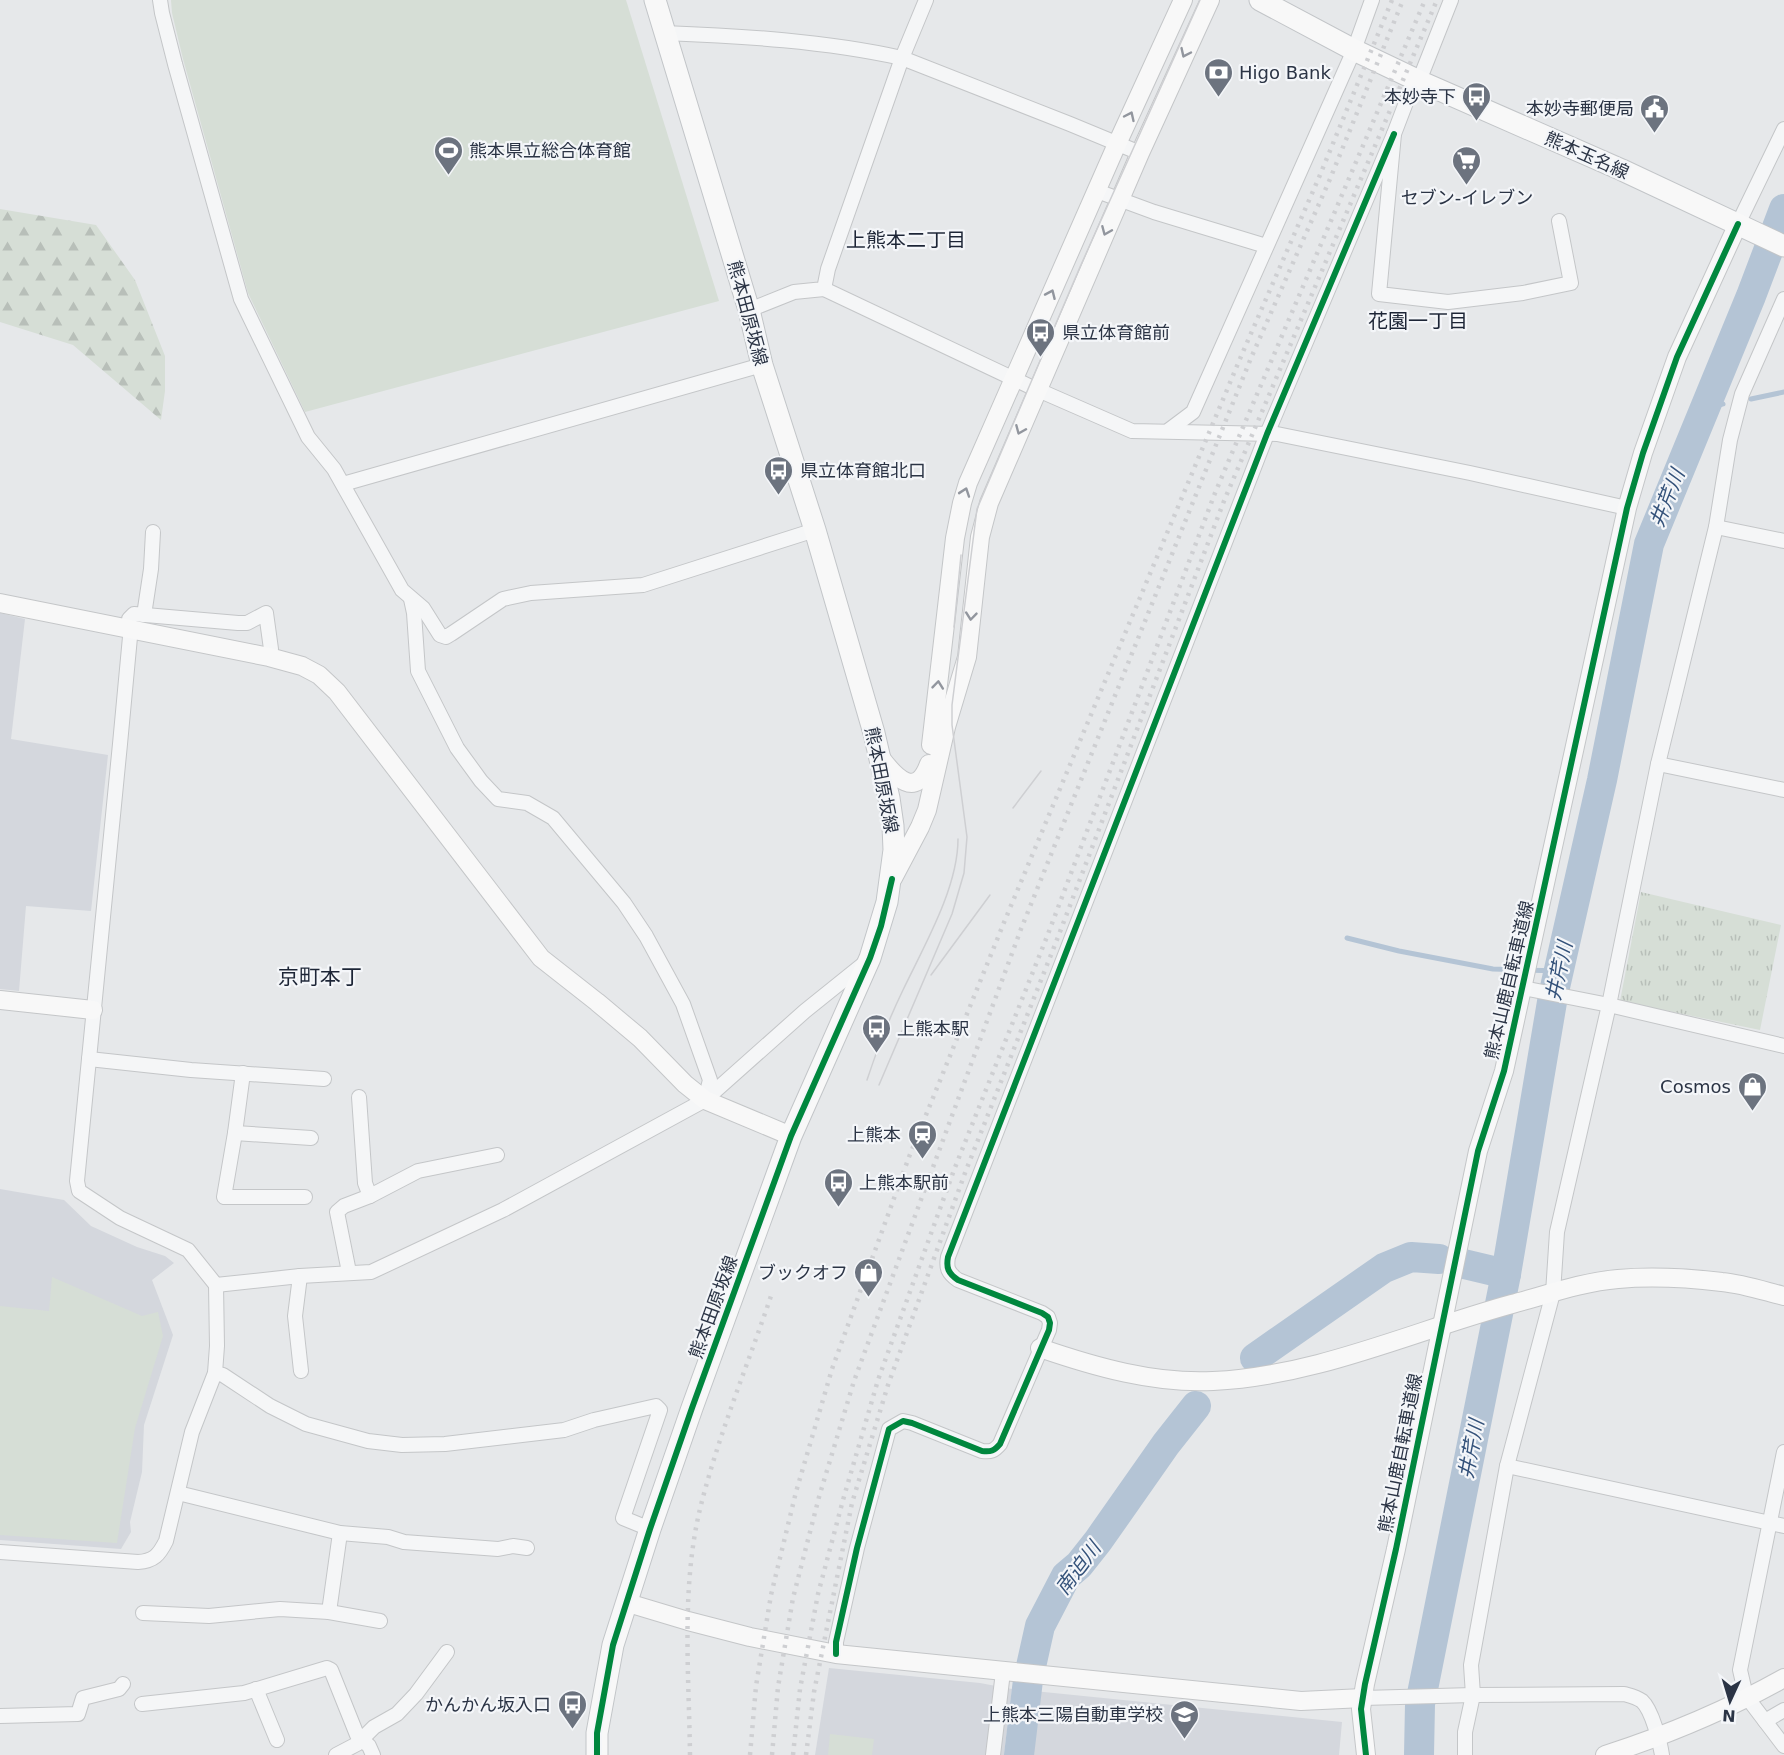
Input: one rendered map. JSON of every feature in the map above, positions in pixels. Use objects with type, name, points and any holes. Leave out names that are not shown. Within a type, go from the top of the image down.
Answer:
[{"type":"main road","name":"熊本田原坂線","points":[[597,1755],[597,1733],[613,1645],[650,1529],[791,1136],[870,958],[881,926],[892,879],[893,826],[879,754],[815,530],[762,365],[749,310],[655,0]]},
{"type":"main road","name":"熊本玉名線","points":[[1260,0],[1354,50],[1417,80],[1622,170],[1784,246]]},
{"type":"street","points":[[160,0],[175,64],[241,299],[308,438],[334,469],[402,590],[423,608],[440,635],[446,637],[503,598],[531,593],[643,585],[815,530]]},
{"type":"street","points":[[824,289],[828,269],[902,58],[926,0]]},
{"type":"street","points":[[927,810],[929,764],[958,522],[968,483],[1117,144],[1184,0]]},
{"type":"street","points":[[892,879],[927,810],[946,727],[967,657],[983,519],[1140,153],[1210,0]]},
{"type":"street","points":[[1169,430],[1193,412],[1354,50],[1372,0]]},
{"type":"street","points":[[836,1654],[857,1548],[890,1430],[903,1421],[912,1422],[982,1451],[996,1450],[1049,1330],[1048,1317],[958,1280],[950,1274],[947,1265],[948,1257],[1267,434],[1451,0]]},
{"type":"street","points":[[664,33],[736,36],[878,53],[902,58],[1140,153]]},
{"type":"street","points":[[1743,227],[1784,129]]},
{"type":"street","points":[[1394,134],[1379,294],[1448,302],[1522,293],[1571,283],[1558,221]]},
{"type":"street","points":[[1096,191],[1266,246]]},
{"type":"street","name":"熊本山鹿自転車道線","points":[[1366,1755],[1362,1709],[1371,1698],[1449,1322],[1478,1151],[1504,1071],[1524,985],[1627,508],[1643,453],[1677,357],[1743,227]]},
{"type":"street","points":[[749,310],[794,292],[824,289],[1014,379],[1132,431],[1278,434],[1627,508]]},
{"type":"street","points":[[1466,1755],[1465,1732],[1471,1665],[1507,1466],[1547,1294],[1557,1232],[1609,1005],[1658,764],[1716,527],[1730,440],[1742,394],[1784,299]]},
{"type":"street","points":[[343,484],[762,365]]},
{"type":"street","points":[[1716,527],[1784,542]]},
{"type":"street","points":[[144,615],[151,569],[153,532]]},
{"type":"street","points":[[411,600],[418,671],[457,748],[481,782],[498,799],[527,803],[554,818],[624,903],[646,936],[683,1004],[710,1080],[705,1100]]},
{"type":"street","points":[[0,603],[207,643],[302,666],[319,675],[337,692],[541,958],[640,1038],[685,1084],[705,1100],[791,1136]]},
{"type":"street","points":[[0,1552],[138,1563],[151,1561],[160,1553],[166,1541],[192,1432],[215,1373],[216,1285],[188,1250],[120,1218],[78,1191],[77,1180],[130,637],[129,619],[134,614],[247,623],[266,613],[271,649],[268,657]]},
{"type":"street","points":[[879,754],[891,772],[904,781],[917,782],[922,778],[929,764]]},
{"type":"street","points":[[1658,764],[1784,790]]},
{"type":"street","points":[[216,1285],[300,1276],[371,1272],[503,1210],[705,1100],[870,958]]},
{"type":"street","points":[[1524,985],[1784,1046]]},
{"type":"street","points":[[0,1000],[93,1010]]},
{"type":"street","points":[[89,1059],[191,1070],[324,1080]]},
{"type":"street","points":[[243,1073],[236,1133],[224,1197],[305,1197]]},
{"type":"street","points":[[359,1097],[364,1183],[370,1196]]},
{"type":"street","points":[[236,1133],[311,1138]]},
{"type":"street","points":[[349,1272],[337,1212],[344,1206],[370,1196],[418,1171],[497,1155]]},
{"type":"street","points":[[300,1276],[295,1316],[301,1371]]},
{"type":"street","points":[[1040,1348],[1087,1364],[1130,1373],[1179,1380],[1213,1381],[1264,1376],[1312,1366],[1369,1350],[1449,1322],[1547,1294],[1617,1279],[1670,1278],[1724,1282],[1784,1296]]},
{"type":"street","points":[[215,1373],[223,1375],[270,1406],[306,1424],[368,1441],[402,1445],[445,1444],[564,1430],[594,1420],[656,1406],[660,1410],[623,1518],[650,1529]]},
{"type":"street","points":[[1784,1452],[1740,1670],[1746,1696],[1784,1746]]},
{"type":"street","points":[[1507,1466],[1784,1526]]},
{"type":"street","points":[[178,1493],[340,1533],[388,1537],[404,1542],[498,1549],[513,1546],[528,1548]]},
{"type":"street","points":[[329,1612],[340,1533]]},
{"type":"street","points":[[628,1603],[750,1637],[836,1654],[1301,1701],[1469,1695],[1624,1694],[1636,1697],[1644,1703],[1660,1746]]},
{"type":"street","points":[[144,1613],[209,1616],[275,1608],[329,1612],[380,1621]]},
{"type":"street","points":[[336,1755],[363,1739],[374,1727],[397,1714],[416,1694],[447,1652]]},
{"type":"street","points":[[142,1704],[244,1693],[327,1668],[331,1670],[357,1735],[363,1739],[374,1755]]},
{"type":"street","points":[[993,1755],[1008,1673]]},
{"type":"street","points":[[1605,1755],[1660,1746],[1746,1696],[1784,1678]]},
{"type":"street","points":[[0,1716],[78,1714],[83,1698],[119,1689],[123,1684]]},
{"type":"street","points":[[256,1689],[277,1740]]},
{"type":"street","points":[[1765,1721],[1784,1710]]},
{"type":"shaded area","points":[[0,613],[25,619],[11,739],[108,755],[91,911],[26,906],[19,991],[0,989]]},
{"type":"shaded area","points":[[0,1189],[64,1200],[91,1226],[137,1247],[165,1256],[174,1263],[152,1280],[173,1335],[144,1425],[142,1472],[130,1522],[131,1532],[121,1549],[0,1540]]},
{"type":"shaded area","points":[[829,1668],[980,1683],[1012,1689],[1004,1755],[815,1755]]},
{"type":"shaded area","name":"上熊本三陽自動車学校","points":[[1034,1691],[1342,1722],[1339,1755],[1026,1755]]},
{"type":"green space","name":"熊本県立総合体育館","points":[[171,0],[626,0],[719,301],[305,412],[248,293],[183,59]]},
{"type":"green space","points":[[0,209],[96,225],[135,280],[165,356],[165,391],[161,420],[73,345],[0,322]]},
{"type":"green space","points":[[1641,892],[1781,925],[1760,1030],[1620,1001]]},
{"type":"green space","points":[[52,1277],[142,1316],[158,1312],[163,1336],[135,1428],[117,1543],[0,1535],[0,1306],[49,1311]]},
{"type":"green space","points":[[830,1734],[874,1739],[872,1755],[828,1755]]},
{"type":"waterway","name":"井芹川","points":[[1419,1755],[1420,1704],[1506,1274],[1553,996],[1602,780],[1649,544],[1751,296],[1784,209]]},
{"type":"waterway","points":[[1751,399],[1784,392]]},
{"type":"waterway","points":[[1702,411],[1723,404]]},
{"type":"waterway","points":[[1347,938],[1399,951],[1493,969],[1559,971]]},
{"type":"waterway","name":"南迫川","points":[[1255,1358],[1384,1268],[1411,1257],[1439,1259]]},
{"type":"waterway","name":"南迫川","points":[[1464,1264],[1506,1274]]},
{"type":"waterway","name":"南迫川","points":[[1019,1755],[1028,1680],[1040,1626],[1066,1576],[1079,1565],[1098,1541],[1166,1444],[1196,1406]]},
{"type":"tram line","points":[[879,1085],[952,914],[964,873],[967,837],[952,725],[952,705],[977,509],[1080,267],[1200,0]]},
{"type":"tram line","points":[[954,627],[961,555]]},
{"type":"tram line","points":[[1013,808],[1041,771]]},
{"type":"tram line","points":[[867,1080],[893,1012],[946,897],[956,858],[958,839]]},
{"type":"tram line","points":[[931,975],[990,895]]},
{"type":"railway","points":[[750,1755],[756,1686],[771,1595],[796,1492],[832,1369],[909,1157],[1005,920],[1392,0]]},
{"type":"railway","points":[[772,1755],[778,1687],[793,1598],[819,1497],[854,1381],[1021,929],[1251,358],[1330,179],[1403,0]]},
{"type":"railway","points":[[793,1755],[800,1689],[818,1594],[878,1380],[954,1170],[1048,934],[1215,493],[1425,0]]},
{"type":"railway","points":[[806,1755],[814,1692],[852,1503],[888,1385],[965,1173],[1058,937],[1224,501],[1437,0]]},
{"type":"railway","points":[[690,1755],[688,1600],[694,1539],[715,1455],[771,1296]]},
{"type":"cycle path","points":[[836,1654],[836,1642],[857,1548],[889,1429],[903,1421],[982,1451],[994,1450],[1000,1444],[1049,1330],[1048,1317],[1042,1313],[958,1280],[948,1270],[948,1257],[1267,434],[1394,134]]},
{"type":"cycle path","points":[[1366,1755],[1361,1709],[1365,1684],[1396,1549],[1478,1151],[1504,1071],[1627,508],[1643,453],[1677,357],[1738,224]]},
{"type":"cycle path","points":[[597,1755],[597,1733],[613,1645],[650,1529],[791,1136],[870,958],[881,926],[892,879]]},
{"type":"place","name":"Higo Bank","points":[[1218,98]]},
{"type":"place","name":"本妙寺下","points":[[1477,122]]},
{"type":"place","name":"本妙寺郵便局","points":[[1655,134]]},
{"type":"place","name":"熊本県立総合体育館","points":[[448,176]]},
{"type":"place","name":"セブン-イレブン","points":[[1467,186]]},
{"type":"place","name":"県立体育館前","points":[[1041,358]]},
{"type":"place","name":"県立体育館北口","points":[[779,496]]},
{"type":"place","name":"上熊本駅","points":[[876,1054]]},
{"type":"place","name":"Cosmos","points":[[1752,1112]]},
{"type":"place","name":"上熊本","points":[[922,1160]]},
{"type":"place","name":"上熊本駅前","points":[[838,1208]]},
{"type":"place","name":"ブックオフ","points":[[869,1298]]},
{"type":"place","name":"かんかん坂入口","points":[[572,1730]]},
{"type":"place","name":"上熊本三陽自動車学校","points":[[1184,1740]]},
{"type":"district","name":"上熊本二丁目","points":[[906,240]]},
{"type":"district","name":"花園一丁目","points":[[1418,321]]},
{"type":"district","name":"京町本丁","points":[[320,977]]}]
